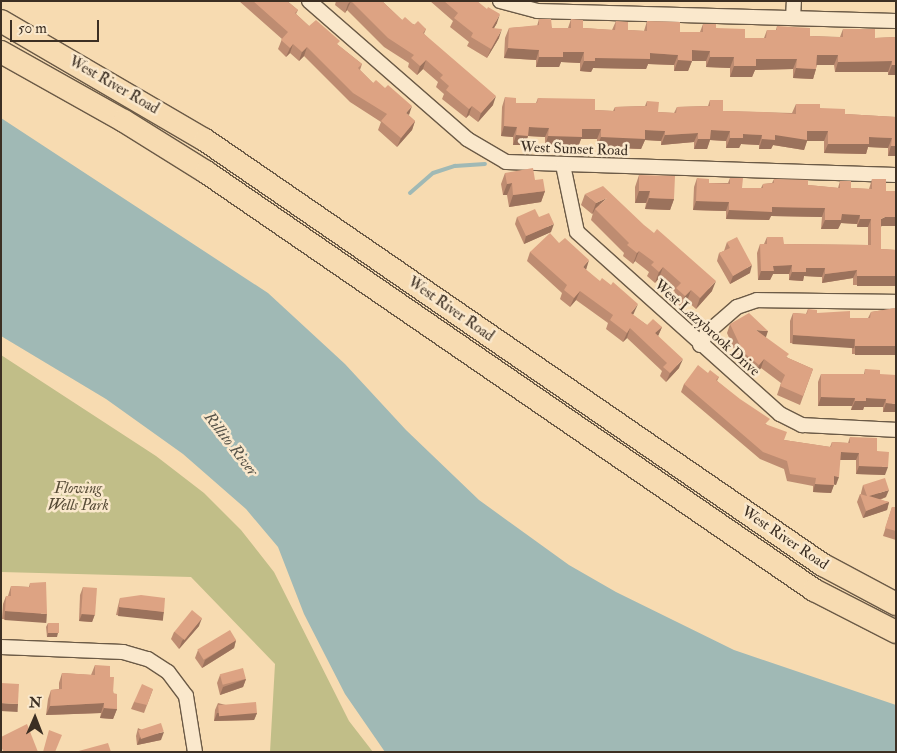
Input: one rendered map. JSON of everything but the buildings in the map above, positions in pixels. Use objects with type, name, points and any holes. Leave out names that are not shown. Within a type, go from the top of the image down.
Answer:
[{"type":"main road","name":"West River Road","points":[[1,22],[205,140],[823,565],[896,604]]},
{"type":"main road","name":"West River Road","points":[[1,52],[124,121],[206,172],[814,590],[896,632]]},
{"type":"main road","points":[[484,363],[500,343]]},
{"type":"street","name":"West Sunset Road","points":[[309,1],[467,139],[491,156],[506,162],[896,175]]},
{"type":"street","points":[[500,1],[536,11],[896,21]]},
{"type":"street","points":[[794,1],[794,18]]},
{"type":"street","name":"West Lazybrook Drive","points":[[562,165],[577,232],[700,345],[794,423],[896,430]]},
{"type":"street","points":[[700,345],[707,333],[737,307],[757,300],[896,302]]},
{"type":"street","points":[[1,647],[123,652],[148,659],[168,672],[186,696],[195,752]]},
{"type":"green space","name":"Flowing Wells Park","points":[[1,355],[156,456],[204,493],[241,530],[274,572],[349,721],[373,752],[270,752],[275,664],[191,577],[1,572]]},
{"type":"water","name":"Rillito River","points":[[1,118],[268,293],[345,364],[406,430],[479,500],[569,565],[616,592],[734,650],[896,705],[896,752],[385,752],[345,694],[304,614],[278,547],[246,509],[183,454],[106,399],[1,336]]},
{"type":"waterway","points":[[410,193],[433,173],[455,166],[485,164]]}]
